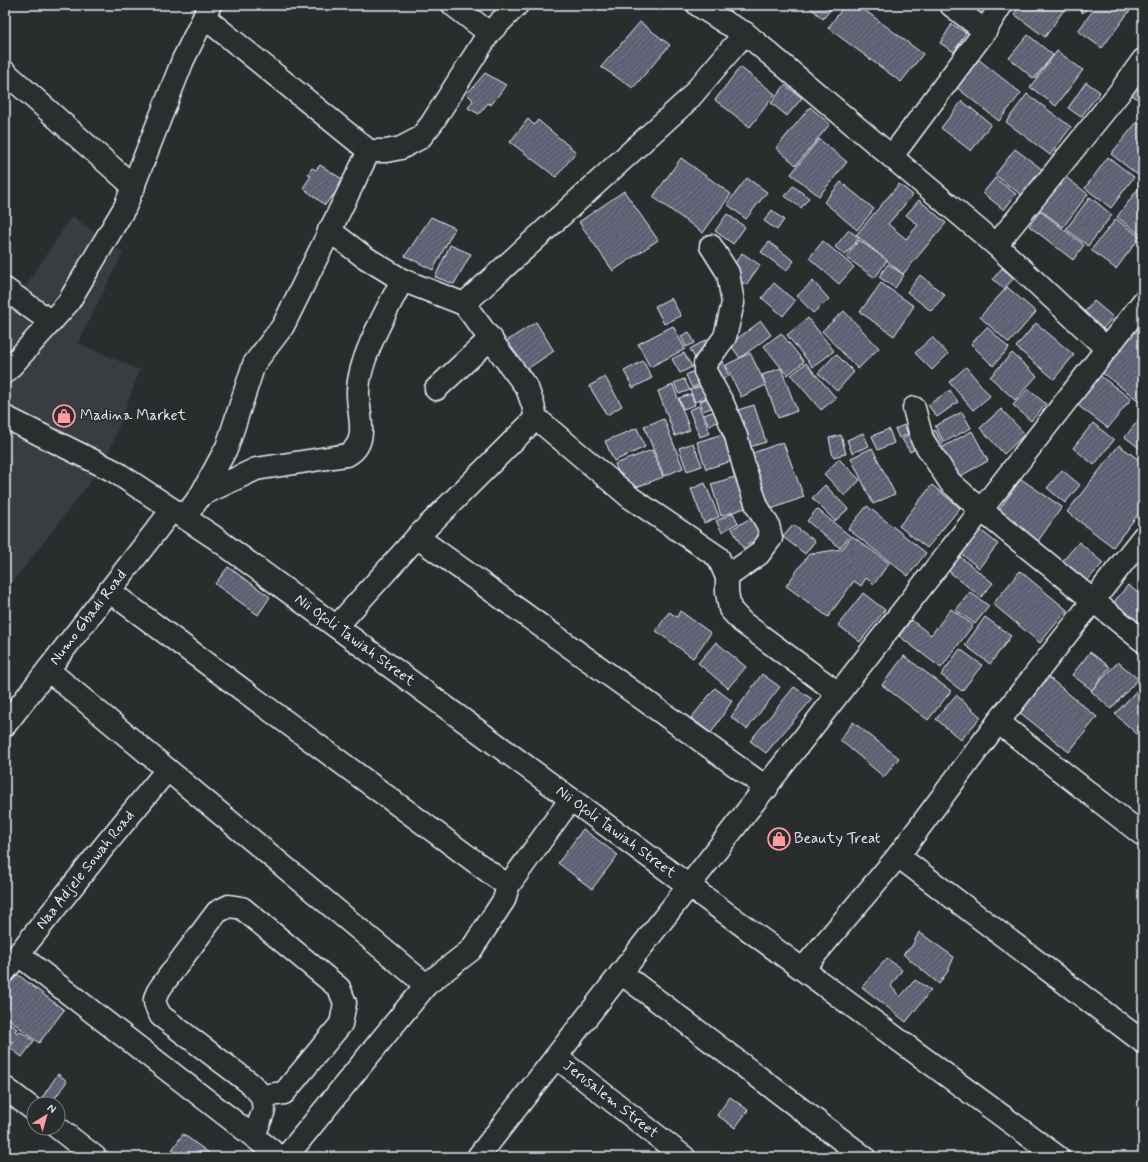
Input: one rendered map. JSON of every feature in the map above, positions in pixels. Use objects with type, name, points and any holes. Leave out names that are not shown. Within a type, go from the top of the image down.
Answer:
[{"type":"street","points":[[453,5],[489,33]]},
{"type":"street","points":[[5,373],[68,303],[124,207],[134,187],[162,109],[183,60],[207,11],[369,150],[401,148],[420,138],[432,123],[489,33],[517,5]]},
{"type":"street","points":[[698,5],[745,33],[892,156],[996,245],[1108,349]]},
{"type":"street","points":[[951,5],[986,30]]},
{"type":"street","points":[[892,156],[986,30],[1002,5]]},
{"type":"street","points":[[464,304],[688,100],[745,33]]},
{"type":"street","points":[[996,245],[1119,93],[1143,60]]},
{"type":"street","points":[[5,72],[134,187]]},
{"type":"street","name":"Numo Gbadi Road","points":[[5,725],[109,591],[178,514],[201,495],[227,447],[254,364],[283,326],[369,150]]},
{"type":"street","points":[[329,230],[363,256],[402,280],[464,304],[527,388],[534,405],[536,418],[631,498],[718,557],[727,577],[726,592],[730,609],[742,622],[838,693]]},
{"type":"street","points":[[712,246],[728,273],[734,303],[725,337],[705,364],[706,371],[726,410],[736,436],[757,506],[768,525],[771,538],[760,554],[727,577]]},
{"type":"street","points":[[201,495],[256,469],[347,455],[355,451],[360,444],[361,432],[358,391],[360,373],[402,280]]},
{"type":"street","points":[[5,290],[51,322]]},
{"type":"street","points":[[480,1156],[621,973],[767,788],[838,693],[980,509],[1108,349],[1143,302]]},
{"type":"street","points":[[436,390],[491,338]]},
{"type":"street","points":[[914,408],[922,439],[950,482],[980,509],[1143,641]]},
{"type":"street","name":"Nii Ofoli Tawiah Street","points":[[5,417],[114,471],[214,537],[690,885],[1058,1157]]},
{"type":"street","points":[[337,626],[416,537],[536,418]]},
{"type":"street","points":[[416,537],[767,788]]},
{"type":"street","points":[[803,969],[898,856],[998,722],[1143,537]]},
{"type":"street","points":[[109,591],[508,886]]},
{"type":"street","points":[[48,670],[426,985]]},
{"type":"street","points":[[998,722],[1143,835]]},
{"type":"street","name":"Naa Adjele Sowah Road","points":[[12,963],[102,849],[167,770]]},
{"type":"street","points":[[286,1157],[426,985],[470,950],[504,900],[508,886],[571,799]]},
{"type":"street","points":[[898,856],[1143,1042]]},
{"type":"street","points":[[254,1136],[264,1110],[262,1096],[251,1084],[161,1016],[155,1005],[155,995],[163,984],[217,912],[229,906],[242,908],[339,988],[345,1003],[341,1024],[284,1093],[262,1096]]},
{"type":"street","points":[[12,963],[254,1136],[280,1157]]},
{"type":"street","points":[[621,973],[864,1157]]},
{"type":"street","name":"Jerusalem Street","points":[[556,1057],[684,1157]]},
{"type":"street","points":[[5,1088],[26,1104]]},
{"type":"street","points":[[66,1134],[95,1157]]},
{"type":"shaded area","name":"Madina Market","points":[[72,216],[123,253],[78,343],[140,370],[105,463],[5,592],[5,317]]},
{"type":"building","points":[[807,5],[834,5],[823,19]]},
{"type":"building","points":[[845,5],[858,5],[923,54],[901,82],[828,28]]},
{"type":"building","points":[[1021,5],[1063,5],[1066,7],[1045,37],[1014,14]]},
{"type":"building","points":[[1073,5],[1089,5],[1083,13]]},
{"type":"building","points":[[1097,5],[1134,5],[1102,48],[1078,31]]},
{"type":"building","points":[[640,22],[670,45],[633,88],[601,67]]},
{"type":"building","points":[[952,24],[966,33],[954,52],[940,43]]},
{"type":"building","points":[[1028,35],[1053,55],[1034,79],[1009,58]]},
{"type":"building","points":[[1057,51],[1083,70],[1056,106],[1030,87]]},
{"type":"building","points":[[978,59],[1021,93],[999,121],[956,87]]},
{"type":"building","points":[[740,67],[775,94],[750,127],[715,100]]},
{"type":"building","points":[[485,73],[506,85],[491,105],[488,103],[479,114],[468,108],[473,100],[467,94]]},
{"type":"building","points":[[1143,74],[1143,103],[1124,89]]},
{"type":"building","points":[[1086,82],[1100,92],[1081,117],[1068,108]]},
{"type":"building","points":[[785,85],[802,98],[787,116],[771,103]]},
{"type":"building","points":[[1027,94],[1071,127],[1050,155],[1006,122]]},
{"type":"building","points":[[962,101],[991,124],[971,151],[941,128]]},
{"type":"building","points":[[810,107],[830,124],[796,165],[776,148]]},
{"type":"building","points":[[528,119],[534,125],[538,120],[576,152],[556,177],[510,142]]},
{"type":"building","points":[[1137,122],[1143,127],[1143,171],[1139,176],[1111,154]]},
{"type":"building","points":[[819,139],[847,162],[819,196],[791,174]]},
{"type":"building","points":[[1015,149],[1043,170],[1023,196],[995,175]]},
{"type":"building","points":[[1108,157],[1134,177],[1111,208],[1085,188]]},
{"type":"building","points":[[681,158],[731,194],[703,233],[653,197]]},
{"type":"building","points":[[320,165],[345,181],[325,205],[303,188],[311,176],[308,174],[312,168],[316,170]]},
{"type":"building","points":[[1063,175],[1088,194],[1063,227],[1038,208]]},
{"type":"building","points":[[747,178],[767,192],[746,219],[727,204]]},
{"type":"building","points":[[995,178],[1016,194],[1004,210],[983,193]]},
{"type":"building","points":[[841,182],[874,209],[857,230],[824,202]]},
{"type":"building","points":[[899,184],[913,195],[888,224],[906,239],[918,225],[906,215],[919,200],[946,223],[903,274],[856,235]]},
{"type":"building","points":[[1141,185],[1143,186],[1143,237],[1117,217]]},
{"type":"building","points":[[793,186],[809,198],[801,208],[785,196]]},
{"type":"building","points":[[624,191],[658,240],[613,271],[579,222]]},
{"type":"building","points":[[1090,197],[1112,215],[1088,246],[1066,229]]},
{"type":"building","points":[[772,210],[784,220],[777,230],[764,221]]},
{"type":"building","points":[[1040,211],[1084,245],[1073,260],[1029,226]]},
{"type":"building","points":[[727,214],[745,227],[733,244],[715,231]]},
{"type":"building","points":[[431,217],[455,228],[433,270],[405,256]]},
{"type":"building","points":[[1116,219],[1140,237],[1116,269],[1091,250]]},
{"type":"building","points":[[849,230],[859,238],[845,255],[835,247]]},
{"type":"building","points":[[859,240],[887,260],[875,278],[846,257]]},
{"type":"building","points":[[823,241],[854,267],[839,284],[809,258]]},
{"type":"building","points":[[769,242],[794,261],[786,271],[761,252]]},
{"type":"building","points":[[450,245],[471,254],[454,284],[435,277]]},
{"type":"building","points":[[742,253],[760,265],[746,285],[728,273]]},
{"type":"building","points":[[888,264],[904,275],[895,288],[879,277]]},
{"type":"building","points":[[1002,268],[1014,278],[1004,289],[993,279]]},
{"type":"building","points":[[920,275],[945,295],[931,311],[907,292]]},
{"type":"building","points":[[813,281],[829,299],[813,313],[797,296]]},
{"type":"building","points":[[774,283],[795,301],[783,316],[762,298]]},
{"type":"building","points":[[881,283],[914,306],[894,336],[860,312]]},
{"type":"building","points":[[1007,287],[1036,312],[1009,343],[980,317]]},
{"type":"building","points":[[671,298],[681,316],[664,324],[655,306]]},
{"type":"building","points":[[1094,301],[1113,317],[1102,330],[1083,314]]},
{"type":"building","points":[[844,311],[879,348],[858,369],[822,331]]},
{"type":"building","points":[[1143,315],[1143,404],[1101,372]]},
{"type":"building","points":[[808,318],[834,351],[813,367],[787,335]]},
{"type":"building","points":[[761,321],[771,335],[740,358],[730,344]]},
{"type":"building","points":[[536,322],[554,351],[524,371],[505,342]]},
{"type":"building","points":[[1036,323],[1074,355],[1054,379],[1016,347]]},
{"type":"building","points":[[673,326],[685,349],[650,367],[638,344]]},
{"type":"building","points":[[987,327],[1009,348],[993,366],[971,344]]},
{"type":"building","points":[[689,332],[695,343],[686,347],[681,336]]},
{"type":"building","points":[[781,333],[804,362],[787,375],[764,346]]},
{"type":"building","points":[[932,337],[948,354],[932,370],[915,353]]},
{"type":"building","points":[[706,340],[712,351],[696,360],[690,349]]},
{"type":"building","points":[[684,353],[692,367],[680,373],[672,359]]},
{"type":"building","points":[[750,353],[766,385],[741,397],[726,365]]},
{"type":"building","points":[[1012,353],[1037,376],[1015,400],[990,377]]},
{"type":"building","points":[[836,354],[854,372],[837,391],[818,373]]},
{"type":"building","points":[[720,357],[729,376],[717,382],[708,363]]},
{"type":"building","points":[[643,361],[652,378],[633,388],[624,371]]},
{"type":"building","points":[[806,363],[836,398],[821,410],[791,375]]},
{"type":"building","points":[[966,367],[990,396],[973,410],[949,382]]},
{"type":"building","points":[[781,368],[797,411],[778,418],[762,375]]},
{"type":"building","points":[[696,370],[702,383],[692,388],[686,375]]},
{"type":"building","points":[[1099,375],[1131,399],[1108,428],[1076,404]]},
{"type":"building","points":[[605,377],[622,406],[607,415],[589,386]]},
{"type":"building","points":[[684,379],[690,390],[679,394],[674,383]]},
{"type":"building","points":[[673,385],[690,430],[675,436],[658,391]]},
{"type":"building","points":[[703,385],[708,397],[695,402],[690,390]]},
{"type":"building","points":[[1028,389],[1046,404],[1031,421],[1013,405]]},
{"type":"building","points":[[950,390],[958,402],[937,417],[928,405]]},
{"type":"building","points":[[691,394],[695,405],[683,409],[679,398]]},
{"type":"building","points":[[711,397],[714,407],[703,411],[700,401]]},
{"type":"building","points":[[754,405],[766,442],[743,449],[731,412]]},
{"type":"building","points":[[699,406],[710,433],[700,437],[689,410]]},
{"type":"building","points":[[1001,409],[1025,434],[1004,454],[980,428]]},
{"type":"building","points":[[715,411],[719,421],[709,426],[704,415]]},
{"type":"building","points":[[962,412],[971,428],[944,442],[935,426]]},
{"type":"building","points":[[1143,414],[1143,451],[1125,437]]},
{"type":"building","points":[[664,419],[683,468],[664,476],[644,426]]},
{"type":"building","points":[[1093,423],[1114,440],[1094,465],[1073,448]]},
{"type":"building","points":[[904,425],[908,434],[899,438],[895,429]]},
{"type":"building","points":[[637,428],[645,447],[614,461],[605,441]]},
{"type":"building","points":[[889,429],[894,443],[878,450],[872,436]]},
{"type":"building","points":[[935,430],[943,444],[931,451],[923,437]]},
{"type":"building","points":[[972,431],[988,461],[951,481],[934,452]]},
{"type":"building","points":[[729,432],[738,459],[706,469],[697,442]]},
{"type":"building","points":[[863,433],[869,446],[852,453],[847,440]]},
{"type":"building","points":[[912,433],[920,446],[910,452],[902,439]]},
{"type":"building","points":[[841,435],[846,454],[833,457],[829,438]]},
{"type":"building","points":[[783,442],[804,497],[763,512],[742,457]]},
{"type":"building","points":[[693,443],[702,466],[687,471],[679,448]]},
{"type":"building","points":[[1119,445],[1143,463],[1143,508],[1113,547],[1067,512]]},
{"type":"building","points":[[872,448],[895,494],[873,504],[851,458]]},
{"type":"building","points":[[652,450],[663,477],[626,491],[615,464]]},
{"type":"building","points":[[839,459],[860,480],[845,496],[824,474]]},
{"type":"building","points":[[1062,470],[1080,485],[1065,503],[1047,488]]},
{"type":"building","points":[[738,476],[748,507],[721,516],[711,484]]},
{"type":"building","points":[[1021,479],[1062,507],[1038,541],[997,513]]},
{"type":"building","points":[[705,483],[719,517],[704,523],[691,489]]},
{"type":"building","points":[[825,485],[848,509],[835,521],[812,498]]},
{"type":"building","points":[[932,485],[960,508],[927,548],[899,526]]},
{"type":"building","points":[[867,506],[926,553],[908,576],[848,529]]},
{"type":"building","points":[[817,509],[850,536],[840,548],[807,521]]},
{"type":"building","points":[[733,513],[738,523],[722,532],[716,521]]},
{"type":"building","points":[[754,516],[765,534],[743,548],[732,529]]},
{"type":"building","points":[[793,525],[815,541],[805,554],[783,537]]},
{"type":"building","points":[[978,528],[998,544],[979,568],[959,552]]},
{"type":"building","points":[[852,536],[889,563],[874,584],[866,578],[861,586],[854,581],[828,617],[786,586],[809,554],[842,549]]},
{"type":"building","points":[[1079,542],[1103,563],[1083,585],[1060,564]]},
{"type":"building","points":[[959,556],[993,583],[981,597],[947,570]]},
{"type":"building","points":[[228,567],[270,597],[258,615],[215,584]]},
{"type":"building","points":[[1020,571],[1067,610],[1040,643],[993,604]]},
{"type":"building","points":[[1128,585],[1143,597],[1143,638],[1108,609]]},
{"type":"building","points":[[970,592],[989,606],[975,624],[956,610]]},
{"type":"building","points":[[863,593],[885,610],[860,642],[838,625]]},
{"type":"building","points":[[951,609],[973,625],[941,668],[899,636],[911,620],[931,635]]},
{"type":"building","points":[[680,611],[711,633],[693,658],[656,631],[669,612],[677,617]]},
{"type":"building","points":[[985,617],[1011,636],[990,664],[965,645]]},
{"type":"building","points":[[716,642],[746,667],[728,688],[698,663]]},
{"type":"building","points":[[960,649],[982,665],[962,691],[941,675]]},
{"type":"building","points":[[1090,652],[1110,667],[1092,690],[1072,675]]},
{"type":"building","points":[[904,656],[951,691],[928,720],[882,685]]},
{"type":"building","points":[[1118,662],[1138,679],[1111,709],[1091,691]]},
{"type":"building","points":[[762,674],[780,687],[747,729],[731,717]]},
{"type":"building","points":[[1046,675],[1097,717],[1069,752],[1018,711]]},
{"type":"building","points":[[794,687],[812,699],[766,753],[750,741]]},
{"type":"building","points":[[715,688],[732,701],[711,733],[691,718]]},
{"type":"building","points":[[1138,689],[1143,693],[1143,732],[1139,736],[1115,714]]},
{"type":"building","points":[[956,695],[981,717],[961,740],[936,719]]},
{"type":"building","points":[[853,722],[899,758],[884,777],[840,740]]},
{"type":"building","points":[[583,829],[618,855],[592,889],[558,863]]},
{"type":"building","points":[[919,932],[954,957],[948,971],[939,984],[903,954],[912,946]]},
{"type":"building","points":[[887,958],[902,970],[891,986],[900,997],[915,980],[931,990],[906,1022],[862,987]]},
{"type":"building","points":[[13,971],[64,1010],[39,1043],[5,1016],[5,981]]},
{"type":"building","points":[[5,1020],[17,1029],[15,1031],[18,1033],[20,1031],[34,1041],[22,1057],[10,1048],[14,1042],[12,1041],[8,1047],[5,1045]]},
{"type":"building","points":[[58,1074],[67,1081],[57,1096],[43,1096]]},
{"type":"building","points":[[730,1097],[748,1110],[735,1128],[717,1115]]},
{"type":"building","points":[[183,1134],[209,1153],[206,1157],[183,1157],[172,1150]]},
{"type":"place","name":"Madina Market","points":[[64,416]]},
{"type":"place","name":"Beauty Treat","points":[[779,839]]}]
